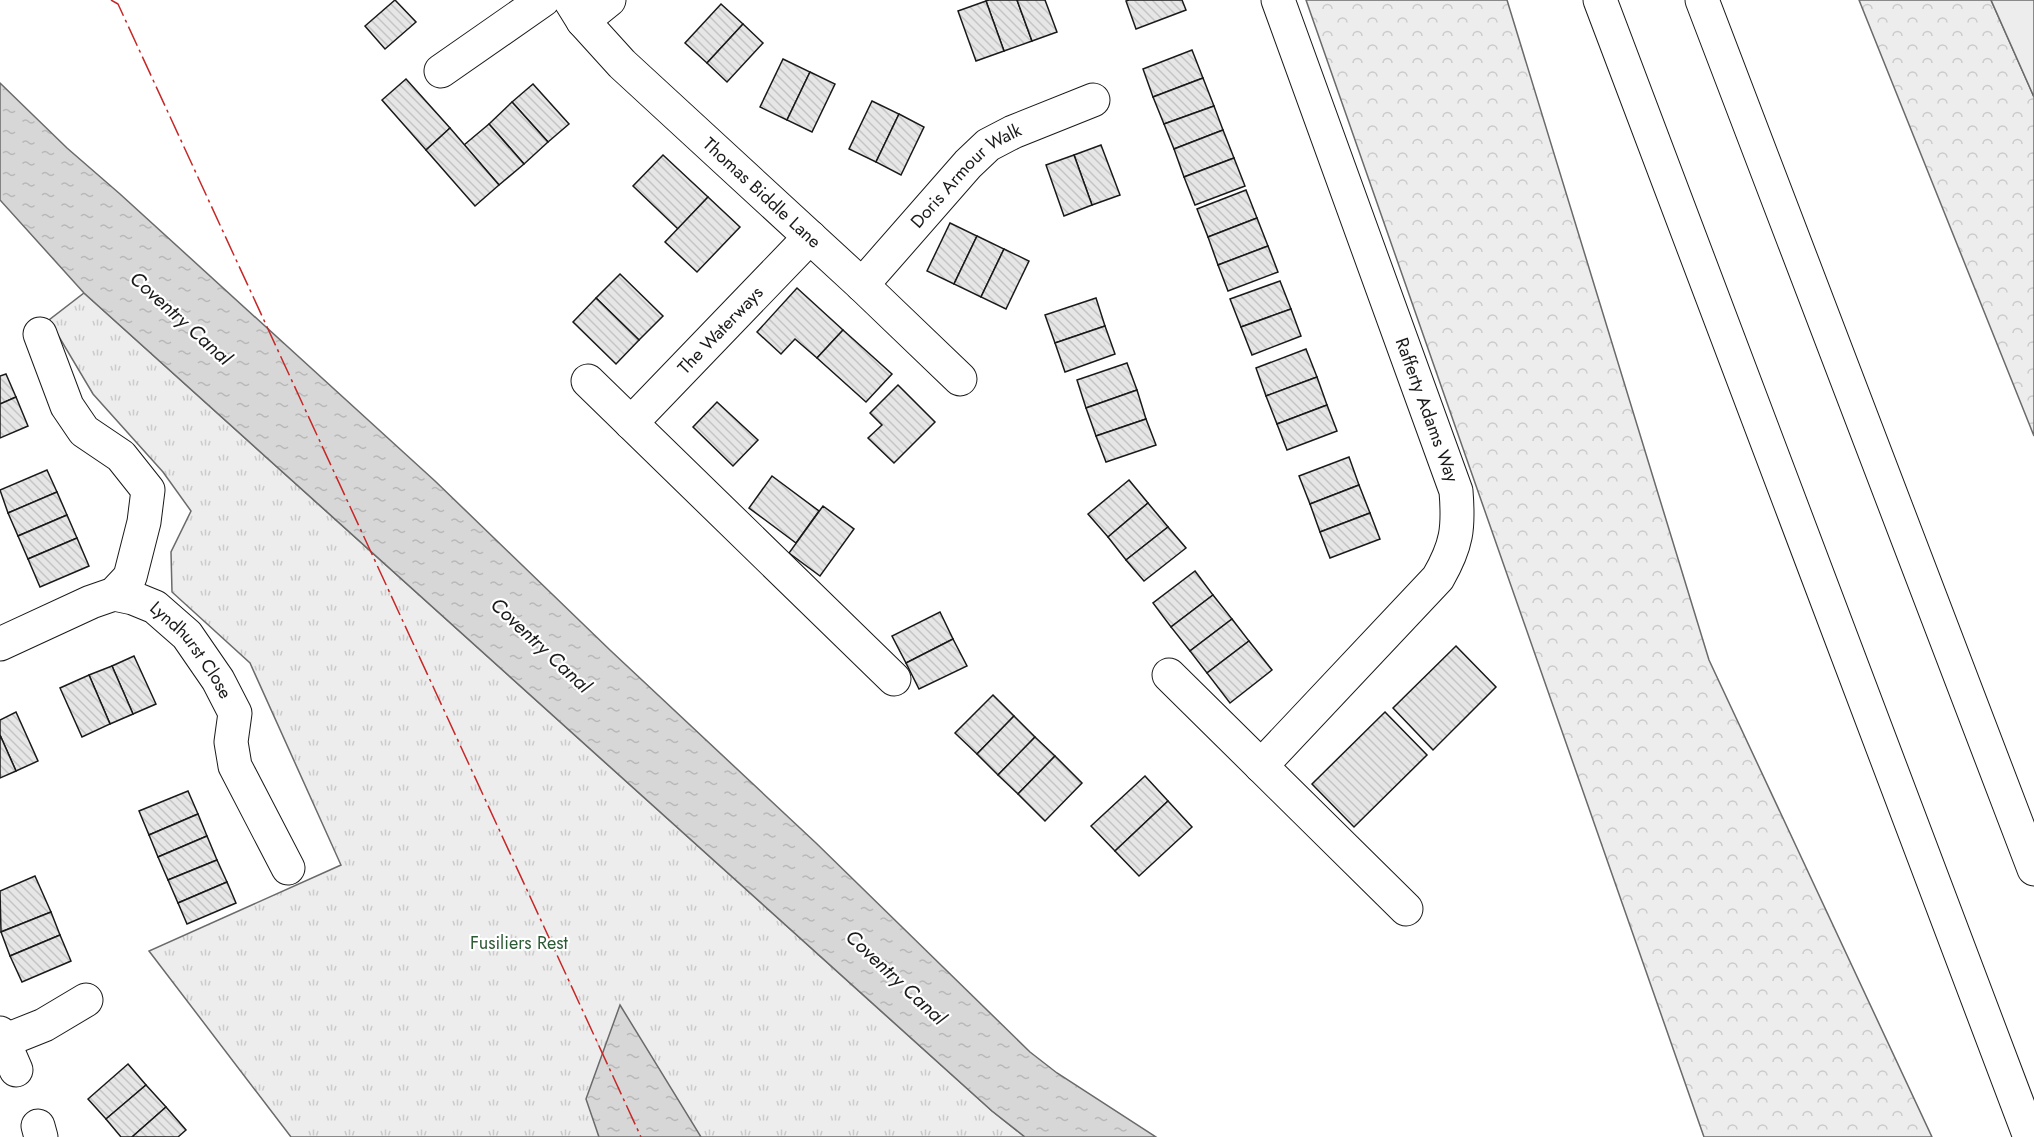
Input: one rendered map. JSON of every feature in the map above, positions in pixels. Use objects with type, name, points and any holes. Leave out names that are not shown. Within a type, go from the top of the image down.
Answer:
[{"type":"main road","points":[[441,71],[543,0]]},
{"type":"main road","points":[[576,11],[609,0]]},
{"type":"main road","name":"Rafferty Adams Way","points":[[1261,766],[1438,578],[1450,557],[1456,536],[1458,515],[1456,491],[1278,0]]},
{"type":"main road","points":[[1600,0],[2030,1137]]},
{"type":"main road","points":[[1702,0],[2034,870]]},
{"type":"main road","name":"Thomas Biddle Lane","points":[[576,11],[622,64],[862,285],[960,379]]},
{"type":"main road","name":"Doris Armour Walk","points":[[862,285],[968,164],[988,145],[1013,132],[1093,100]]},
{"type":"main road","name":"The Waterways","points":[[631,423],[810,237]]},
{"type":"main road","points":[[0,644],[91,602],[114,594],[130,577],[144,522],[148,490],[121,456],[84,431],[67,406],[40,334]]},
{"type":"main road","points":[[588,381],[894,679]]},
{"type":"main road","name":"Lyndhurst Close","points":[[114,594],[133,598],[155,607],[187,635],[218,680],[235,713],[231,742],[235,766],[288,868]]},
{"type":"main road","points":[[1169,675],[1406,909]]},
{"type":"main road","points":[[7,1048],[86,1000]]},
{"type":"green space","points":[[1306,0],[1507,0],[1709,660],[1932,1137],[1704,1137]]},
{"type":"green space","points":[[1859,0],[1991,0],[2034,97],[2034,436]]},
{"type":"green space","name":"Fusiliers Rest","points":[[84,293],[992,1111],[1025,1137],[291,1137],[149,951],[341,865],[250,663],[172,592],[171,552],[191,511],[163,472],[93,394],[49,320]]},
{"type":"shaded area","points":[[1991,0],[2034,0],[2034,97]]},
{"type":"water","name":"Coventry Canal","points":[[0,83],[67,148],[435,481],[611,651],[816,843],[1030,1052],[1057,1073],[1156,1137],[1025,1137],[992,1111],[84,293],[0,200]]},
{"type":"water","points":[[620,1005],[701,1137],[599,1137],[586,1099]]},
{"type":"building","points":[[395,0],[416,22],[385,49],[365,26]]},
{"type":"building","points":[[1017,0],[1032,41],[1004,51],[986,1]]},
{"type":"building","points":[[1017,0],[1045,0],[1057,32],[1032,41]]},
{"type":"building","points":[[1182,0],[1186,10],[1136,29],[1126,1]]},
{"type":"building","points":[[986,1],[1004,51],[976,61],[958,11]]},
{"type":"building","points":[[721,4],[743,24],[707,63],[685,43]]},
{"type":"building","points":[[743,24],[763,43],[727,82],[707,63]]},
{"type":"building","points":[[1192,50],[1203,78],[1153,97],[1143,69]]},
{"type":"building","points":[[783,59],[810,72],[787,120],[760,107]]},
{"type":"building","points":[[810,72],[835,84],[812,132],[787,120]]},
{"type":"building","points":[[1203,78],[1214,106],[1164,124],[1153,97]]},
{"type":"building","points":[[406,79],[450,128],[426,150],[382,100]]},
{"type":"building","points":[[533,84],[569,124],[548,142],[512,102]]},
{"type":"building","points":[[872,101],[899,114],[876,162],[849,149]]},
{"type":"building","points":[[512,102],[548,142],[524,164],[489,124]]},
{"type":"building","points":[[1214,106],[1223,130],[1174,149],[1164,124]]},
{"type":"building","points":[[899,114],[924,127],[901,175],[876,162]]},
{"type":"building","points":[[489,124],[524,164],[499,185],[464,145]]},
{"type":"building","points":[[450,128],[499,185],[475,206],[426,150]]},
{"type":"building","points":[[1223,130],[1234,158],[1184,177],[1174,149]]},
{"type":"building","points":[[1101,145],[1120,195],[1092,205],[1074,155]]},
{"type":"building","points":[[663,155],[708,197],[678,229],[633,186]]},
{"type":"building","points":[[1074,155],[1092,205],[1064,216],[1046,165]]},
{"type":"building","points":[[1234,158],[1245,186],[1195,205],[1184,177]]},
{"type":"building","points":[[1246,190],[1257,218],[1208,237],[1197,209]]},
{"type":"building","points":[[708,197],[740,227],[697,272],[665,242]]},
{"type":"building","points":[[1257,218],[1268,246],[1218,265],[1208,237]]},
{"type":"building","points":[[950,223],[977,236],[954,284],[927,271]]},
{"type":"building","points":[[977,236],[1004,249],[981,297],[954,284]]},
{"type":"building","points":[[1268,246],[1278,272],[1228,291],[1218,265]]},
{"type":"building","points":[[1004,249],[1029,261],[1006,309],[981,297]]},
{"type":"building","points":[[620,274],[663,316],[639,340],[596,298]]},
{"type":"building","points":[[1280,281],[1291,309],[1241,327],[1230,299]]},
{"type":"building","points":[[797,288],[843,330],[817,358],[795,339],[781,354],[757,332]]},
{"type":"building","points":[[596,298],[639,340],[616,364],[573,322]]},
{"type":"building","points":[[1096,298],[1105,326],[1055,343],[1045,315]]},
{"type":"building","points":[[1291,309],[1301,336],[1252,355],[1241,327]]},
{"type":"building","points":[[1105,326],[1115,354],[1065,372],[1055,343]]},
{"type":"building","points":[[843,330],[892,374],[866,402],[817,358]]},
{"type":"building","points":[[1306,349],[1317,377],[1266,396],[1256,368]]},
{"type":"building","points":[[1127,363],[1137,390],[1086,408],[1077,380]]},
{"type":"building","points":[[6,374],[16,397],[0,404],[0,376]]},
{"type":"building","points":[[1317,377],[1327,405],[1277,424],[1266,396]]},
{"type":"building","points":[[898,385],[935,422],[894,463],[868,438],[882,425],[870,413]]},
{"type":"building","points":[[1137,390],[1146,419],[1096,436],[1086,408]]},
{"type":"building","points":[[16,397],[28,426],[0,438],[0,404]]},
{"type":"building","points":[[717,402],[758,440],[733,466],[693,427]]},
{"type":"building","points":[[1327,405],[1337,431],[1287,450],[1277,424]]},
{"type":"building","points":[[1146,419],[1156,445],[1106,462],[1096,436]]},
{"type":"building","points":[[1349,457],[1359,485],[1310,504],[1299,476]]},
{"type":"building","points":[[47,470],[57,492],[8,513],[0,490]]},
{"type":"building","points":[[772,476],[819,511],[796,543],[749,508]]},
{"type":"building","points":[[1129,480],[1148,503],[1108,537],[1088,514]]},
{"type":"building","points":[[1359,485],[1370,513],[1320,532],[1310,504]]},
{"type":"building","points":[[57,492],[67,515],[18,536],[8,513]]},
{"type":"building","points":[[1148,503],[1168,527],[1126,560],[1108,537]]},
{"type":"building","points":[[823,506],[854,529],[820,576],[789,553]]},
{"type":"building","points":[[1370,513],[1380,539],[1330,558],[1320,532]]},
{"type":"building","points":[[67,515],[77,538],[28,559],[18,536]]},
{"type":"building","points":[[1168,527],[1186,548],[1144,581],[1126,560]]},
{"type":"building","points":[[77,538],[89,566],[40,587],[28,559]]},
{"type":"building","points":[[1195,571],[1213,595],[1171,627],[1153,603]]},
{"type":"building","points":[[1213,595],[1232,619],[1190,651],[1171,627]]},
{"type":"building","points":[[940,612],[953,639],[906,663],[892,636]]},
{"type":"building","points":[[1232,619],[1249,641],[1207,673],[1190,651]]},
{"type":"building","points":[[953,639],[967,666],[919,689],[906,663]]},
{"type":"building","points":[[1249,641],[1272,670],[1230,703],[1207,673]]},
{"type":"building","points":[[1456,646],[1496,687],[1433,750],[1393,708]]},
{"type":"building","points":[[134,656],[156,704],[133,714],[112,666]]},
{"type":"building","points":[[112,666],[133,714],[110,724],[89,675]]},
{"type":"building","points":[[89,675],[110,724],[82,737],[60,688]]},
{"type":"building","points":[[993,695],[1014,716],[977,754],[955,733]]},
{"type":"building","points":[[16,712],[38,761],[16,771],[0,735],[0,720]]},
{"type":"building","points":[[1385,712],[1427,755],[1354,827],[1312,784]]},
{"type":"building","points":[[1014,716],[1035,737],[998,775],[977,754]]},
{"type":"building","points":[[0,735],[16,771],[0,778]]},
{"type":"building","points":[[1035,737],[1055,756],[1018,794],[998,775]]},
{"type":"building","points":[[1055,756],[1082,783],[1045,821],[1018,794]]},
{"type":"building","points":[[1145,776],[1168,801],[1115,851],[1091,826]]},
{"type":"building","points":[[188,791],[198,814],[149,835],[139,811]]},
{"type":"building","points":[[1168,801],[1192,827],[1139,876],[1115,851]]},
{"type":"building","points":[[198,814],[207,836],[158,857],[149,835]]},
{"type":"building","points":[[207,836],[217,860],[168,880],[158,857]]},
{"type":"building","points":[[217,860],[227,882],[178,903],[168,880]]},
{"type":"building","points":[[35,876],[51,912],[1,932],[0,891]]},
{"type":"building","points":[[227,882],[236,903],[187,924],[178,903]]},
{"type":"building","points":[[51,912],[60,935],[10,956],[1,932]]},
{"type":"building","points":[[60,935],[71,961],[22,982],[10,956]]},
{"type":"building","points":[[128,1064],[146,1085],[106,1119],[88,1099]]},
{"type":"building","points":[[146,1085],[166,1107],[132,1137],[121,1137],[106,1119]]},
{"type":"building","points":[[166,1107],[186,1130],[178,1137],[132,1137]]},
{"type":"power","points":[[111,0],[118,4],[641,1137]]}]
